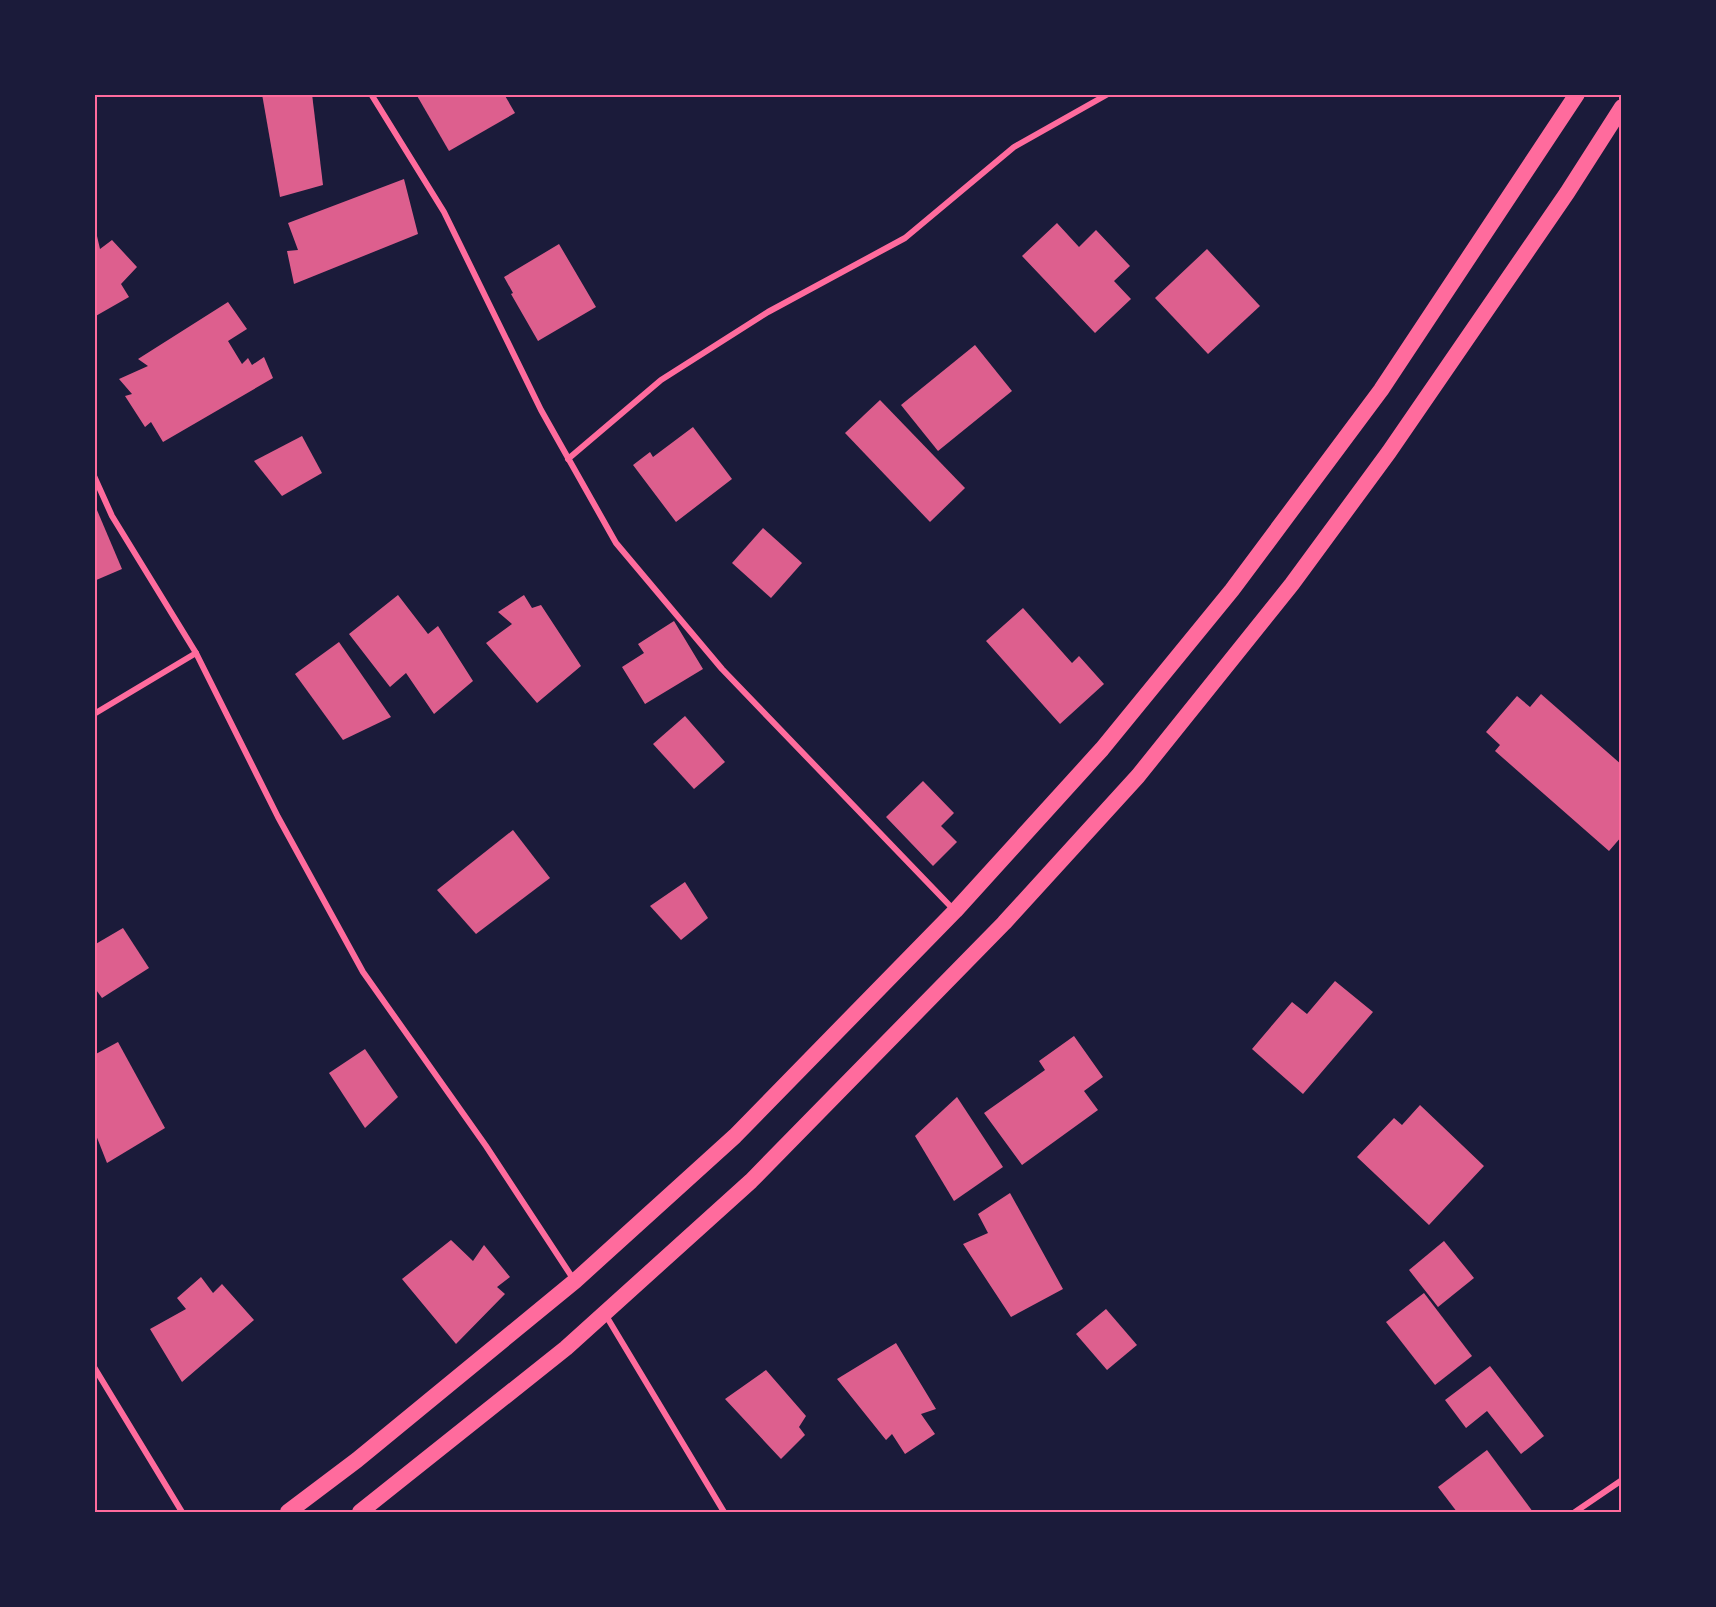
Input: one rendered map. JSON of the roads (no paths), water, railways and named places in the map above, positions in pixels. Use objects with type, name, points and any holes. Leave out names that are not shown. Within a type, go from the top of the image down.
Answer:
[{"type":"highway","points":[[288,1512],[357,1460],[575,1281],[735,1136],[955,910],[1102,749],[1232,590],[1381,390],[1577,94]]},
{"type":"highway","points":[[360,1512],[566,1348],[759,1173],[1004,923],[1138,776],[1292,584],[1389,452],[1567,193],[1622,107]]},
{"type":"street","points":[[371,94],[444,212],[541,410],[616,543],[722,669],[955,910]]},
{"type":"street","points":[[568,459],[661,380],[768,312],[904,238],[1014,147],[1108,94]]},
{"type":"street","points":[[94,476],[112,516],[196,653],[278,818],[363,972],[486,1146],[575,1281]]},
{"type":"street","points":[[94,714],[196,653]]},
{"type":"street","points":[[604,1314],[724,1512]]},
{"type":"street","points":[[94,1367],[182,1512]]},
{"type":"street","points":[[1575,1512],[1622,1480]]}]
